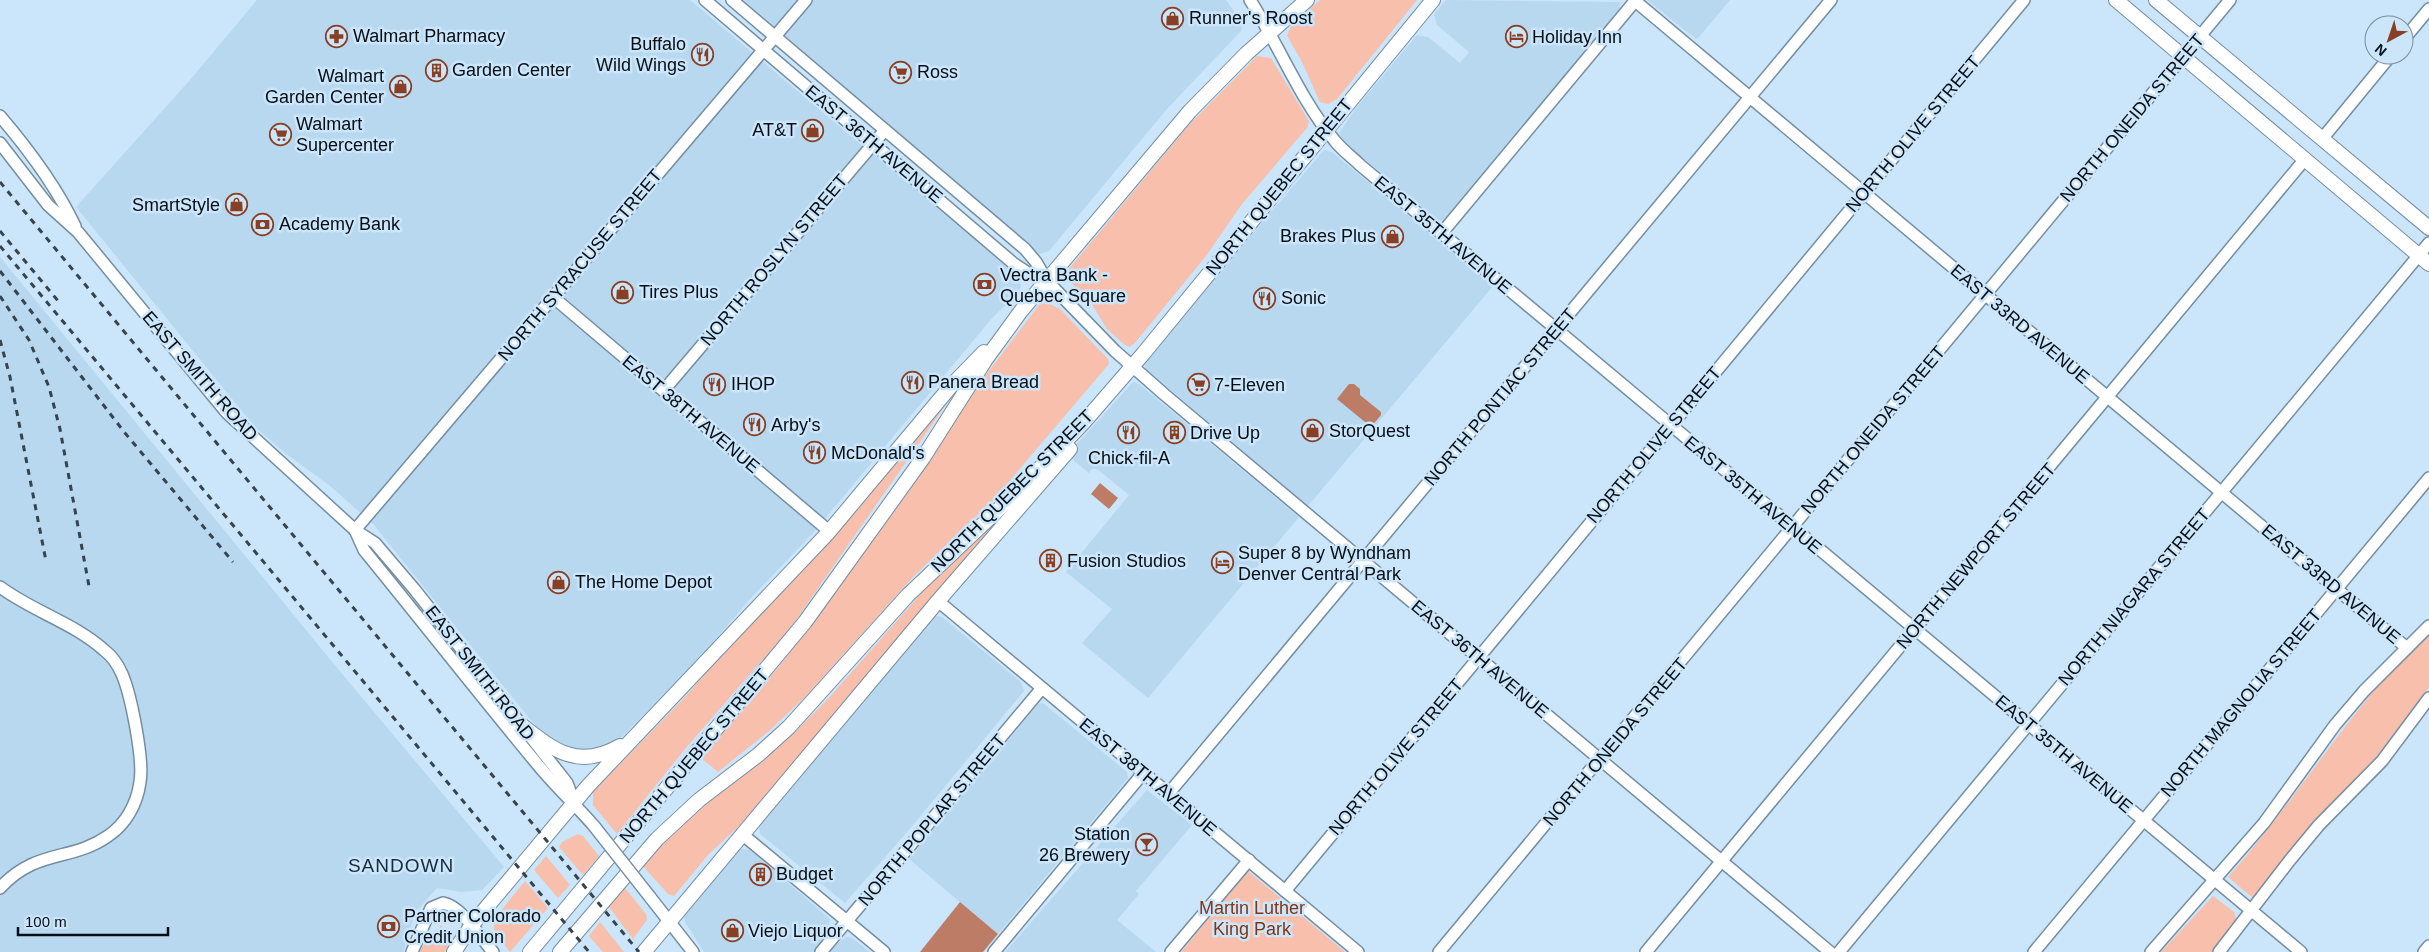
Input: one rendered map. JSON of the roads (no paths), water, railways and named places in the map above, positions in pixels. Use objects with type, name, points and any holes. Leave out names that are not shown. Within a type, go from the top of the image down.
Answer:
[{"type":"main road","name":"NORTH QUEBEC STREET","points":[[530,952],[805,622],[922,458],[986,359],[1022,311],[1190,111],[1270,32],[1307,0]]},
{"type":"main road","name":"NORTH QUEBEC STREET","points":[[560,952],[670,825],[789,727],[908,595],[1018,491],[1084,422],[1432,0]]},
{"type":"main road","points":[[2116,0],[2424,259]]},
{"type":"main road","points":[[2156,0],[2429,228]]},
{"type":"main road","points":[[454,952],[471,926],[574,802],[829,531],[951,386],[1022,311]]},
{"type":"main road","points":[[644,952],[938,601],[1062,460],[1075,442],[1084,422]]},
{"type":"main road","points":[[519,723],[554,750],[570,756],[598,755],[631,740]]},
{"type":"street","name":"EAST 36TH AVENUE","points":[[705,0],[1013,263],[1028,273],[1047,281]]},
{"type":"street","name":"EAST 36TH AVENUE","points":[[732,0],[1024,249],[1036,262],[1047,281],[1132,366],[1363,562],[1830,952]]},
{"type":"street","name":"NORTH SYRACUSE STREET","points":[[355,530],[806,0]]},
{"type":"street","name":"EAST 35TH AVENUE","points":[[1250,0],[1270,32],[1278,52],[1326,129],[1336,143],[1360,165],[2301,952]]},
{"type":"street","name":"EAST 33RD AVENUE","points":[[1634,0],[2407,648]]},
{"type":"street","points":[[1441,234],[1634,0]]},
{"type":"street","name":"NORTH PONTIAC STREET","points":[[1168,793],[1831,0]]},
{"type":"street","name":"NORTH OLIVE STREET","points":[[1285,890],[2024,0]]},
{"type":"street","name":"NORTH ONEIDA STREET","points":[[1439,952],[2230,0]]},
{"type":"street","points":[[2414,27],[2429,9]]},
{"type":"street","points":[[2322,139],[2383,65]]},
{"type":"street","name":"EAST SMITH ROAD","points":[[0,116],[22,141],[63,200],[78,232]]},
{"type":"street","name":"NORTH ROSLYN STREET","points":[[664,390],[885,130]]},
{"type":"street","name":"EAST SMITH ROAD","points":[[0,143],[48,205],[78,232],[227,412],[355,530],[375,543],[567,783],[574,802]]},
{"type":"street","name":"NORTH NEWPORT STREET","points":[[1646,952],[2305,159]]},
{"type":"street","name":"NORTH NIAGARA STREET","points":[[1840,952],[2221,493],[2424,259],[2429,243]]},
{"type":"street","name":"EAST 38TH AVENUE","points":[[553,297],[829,531]]},
{"type":"street","name":"NORTH MAGNOLIA STREET","points":[[2034,952],[2429,478]]},
{"type":"street","name":"EAST SMITH ROAD","points":[[355,530],[364,550],[559,791],[574,802],[594,826],[670,921],[692,952]]},
{"type":"street","points":[[0,587],[83,635],[111,656],[127,687],[140,761],[140,782],[134,805],[119,827],[100,841],[83,849],[32,863],[18,870],[0,888]]},
{"type":"street","name":"EAST 38TH AVENUE","points":[[938,601],[1358,952]]},
{"type":"street","points":[[2151,952],[2264,823],[2341,718],[2364,691],[2429,626]]},
{"type":"street","name":"NORTH POPLAR STREET","points":[[821,952],[1042,688]]},
{"type":"street","points":[[2219,952],[2319,825],[2382,761],[2429,698]]},
{"type":"street","points":[[994,952],[1144,772]]},
{"type":"street","points":[[742,834],[884,952]]},
{"type":"street","points":[[1171,952],[1248,860]]},
{"type":"street","points":[[412,952],[431,908],[437,904],[448,903],[460,913],[492,951]]},
{"type":"street","points":[[2424,952],[2429,946]]},
{"type":"railway","points":[[0,182],[639,952]]},
{"type":"railway","points":[[0,231],[59,302]]},
{"type":"railway","points":[[0,246],[589,952]]},
{"type":"railway","points":[[0,271],[125,433],[233,562]]},
{"type":"railway","points":[[0,296],[29,340],[49,387],[60,429],[89,586]]},
{"type":"railway","points":[[0,340],[10,377],[46,561]]},
{"type":"place","name":"Runner's Roost","points":[[1173,18]]},
{"type":"place","name":"Walmart Pharmacy","points":[[337,36]]},
{"type":"place","name":"Holiday Inn","points":[[1516,37]]},
{"type":"place","name":"Buffalo Wild Wings","points":[[702,54]]},
{"type":"place","name":"Garden Center","points":[[436,70]]},
{"type":"place","name":"Ross","points":[[901,72]]},
{"type":"place","name":"Walmart Garden Center","points":[[400,86]]},
{"type":"place","name":"AT&T","points":[[813,130]]},
{"type":"place","name":"Walmart Supercenter","points":[[280,134]]},
{"type":"place","name":"SmartStyle","points":[[236,205]]},
{"type":"place","name":"Academy Bank","points":[[263,224]]},
{"type":"place","name":"Brakes Plus","points":[[1392,236]]},
{"type":"place","name":"Vectra Bank - Quebec Square","points":[[984,285]]},
{"type":"place","name":"Tires Plus","points":[[623,292]]},
{"type":"place","name":"Sonic","points":[[1265,298]]},
{"type":"place","name":"Panera Bread","points":[[912,382]]},
{"type":"place","name":"IHOP","points":[[715,384]]},
{"type":"place","name":"7-Eleven","points":[[1198,385]]},
{"type":"place","name":"Arby's","points":[[755,425]]},
{"type":"place","name":"StorQuest","points":[[1313,431]]},
{"type":"place","name":"Chick-fil-A","points":[[1129,433]]},
{"type":"place","name":"Drive Up","points":[[1174,433]]},
{"type":"place","name":"McDonald's","points":[[815,453]]},
{"type":"place","name":"Fusion Studios","points":[[1051,561]]},
{"type":"place","name":"Super 8 by Wyndham Denver Central Park","points":[[1222,563]]},
{"type":"place","name":"The Home Depot","points":[[559,582]]},
{"type":"place","name":"Station 26 Brewery","points":[[1146,844]]},
{"type":"place","name":"Budget","points":[[760,874]]},
{"type":"place","name":"Partner Colorado Credit Union","points":[[388,926]]},
{"type":"place","name":"Viejo Liquor","points":[[732,931]]},
{"type":"district","name":"SANDOWN","points":[[401,865]]},
{"type":"park label","name":"Martin Luther King Park","points":[[1252,918]]}]
